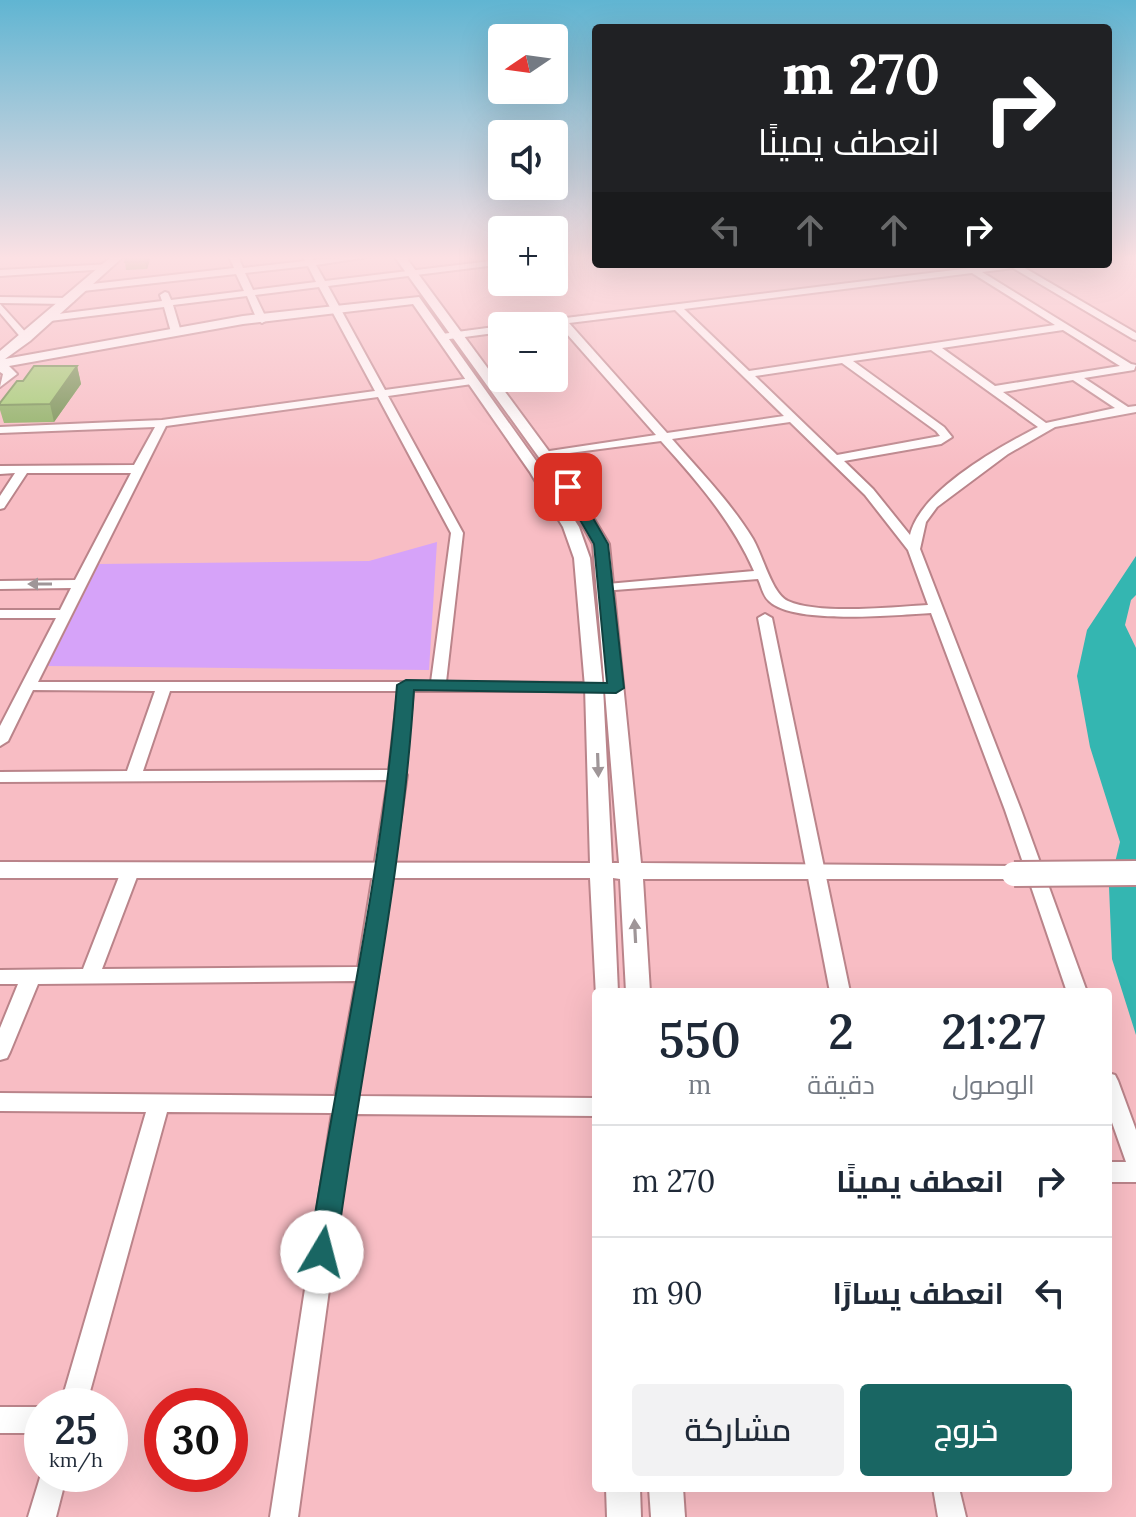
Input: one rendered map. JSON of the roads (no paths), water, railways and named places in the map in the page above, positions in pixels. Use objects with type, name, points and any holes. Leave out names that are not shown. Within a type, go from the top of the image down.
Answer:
[{"type":"street","points":[[17,327],[26,338]]},
{"type":"street","points":[[0,357],[39,327]]},
{"type":"street","points":[[174,327],[176,332]]},
{"type":"street","points":[[2,375],[205,327]]},
{"type":"street","points":[[2,375],[34,363],[226,327]]},
{"type":"street","points":[[347,327],[457,533],[438,686]]},
{"type":"street","points":[[441,327],[452,338],[472,381],[537,472],[578,544],[605,688],[631,870],[638,988]]},
{"type":"street","points":[[445,327],[543,455],[594,528],[601,544],[607,588],[602,870],[606,988]]},
{"type":"street","points":[[698,327],[881,504],[914,549],[1013,810],[1076,988]]},
{"type":"street","points":[[747,374],[1048,327]]},
{"type":"street","points":[[1069,327],[1133,367]]},
{"type":"street","points":[[1119,327],[1136,337]]},
{"type":"street","points":[[452,338],[488,333]]},
{"type":"street","points":[[568,335],[664,437],[741,531],[779,605],[790,609],[935,609]]},
{"type":"street","points":[[932,346],[1045,427]]},
{"type":"street","points":[[835,459],[941,441],[946,437],[940,429],[844,360]]},
{"type":"street","points":[[993,390],[1133,367]]},
{"type":"street","points":[[1074,376],[1131,410]]},
{"type":"street","points":[[0,430],[162,423],[472,381]]},
{"type":"street","points":[[914,549],[919,525],[933,504],[1028,435],[1045,427],[1131,410]]},
{"type":"street","points":[[543,455],[791,418]]},
{"type":"street","points":[[0,741],[162,423]]},
{"type":"street","points":[[0,470],[139,469]]},
{"type":"street","points":[[0,505],[23,470]]},
{"type":"street","points":[[607,588],[764,574]]},
{"type":"street","points":[[0,585],[80,584]]},
{"type":"street","points":[[0,614],[65,614]]},
{"type":"street","points":[[765,618],[839,988]]},
{"type":"street","points":[[133,776],[165,685]]},
{"type":"street","points":[[284,1517],[344,1105],[386,869],[399,775],[406,685]]},
{"type":"street","points":[[28,686],[605,688]]},
{"type":"street","points":[[0,777],[399,775]]},
{"type":"street","points":[[90,976],[131,869]]},
{"type":"street","points":[[0,870],[1136,873]]},
{"type":"street","points":[[0,977],[368,974]]},
{"type":"street","points":[[0,1052],[31,977]]},
{"type":"street","points":[[1112,1092],[1136,1161]]},
{"type":"street","points":[[0,1102],[592,1107]]},
{"type":"street","points":[[78,1388],[159,1103]]},
{"type":"street","points":[[1112,1172],[1136,1172]]},
{"type":"street","points":[[0,1420],[24,1420]]},
{"type":"street","points":[[42,1517],[49,1492]]},
{"type":"street","points":[[623,1492],[624,1517]]},
{"type":"street","points":[[666,1492],[668,1517]]},
{"type":"street","points":[[947,1492],[952,1517]]},
{"type":"water","points":[[1136,556],[1136,595],[1131,600],[1125,625],[1136,648],[1136,1035],[1112,959],[1109,887],[1120,842],[1090,747],[1077,676],[1087,630]]}]
